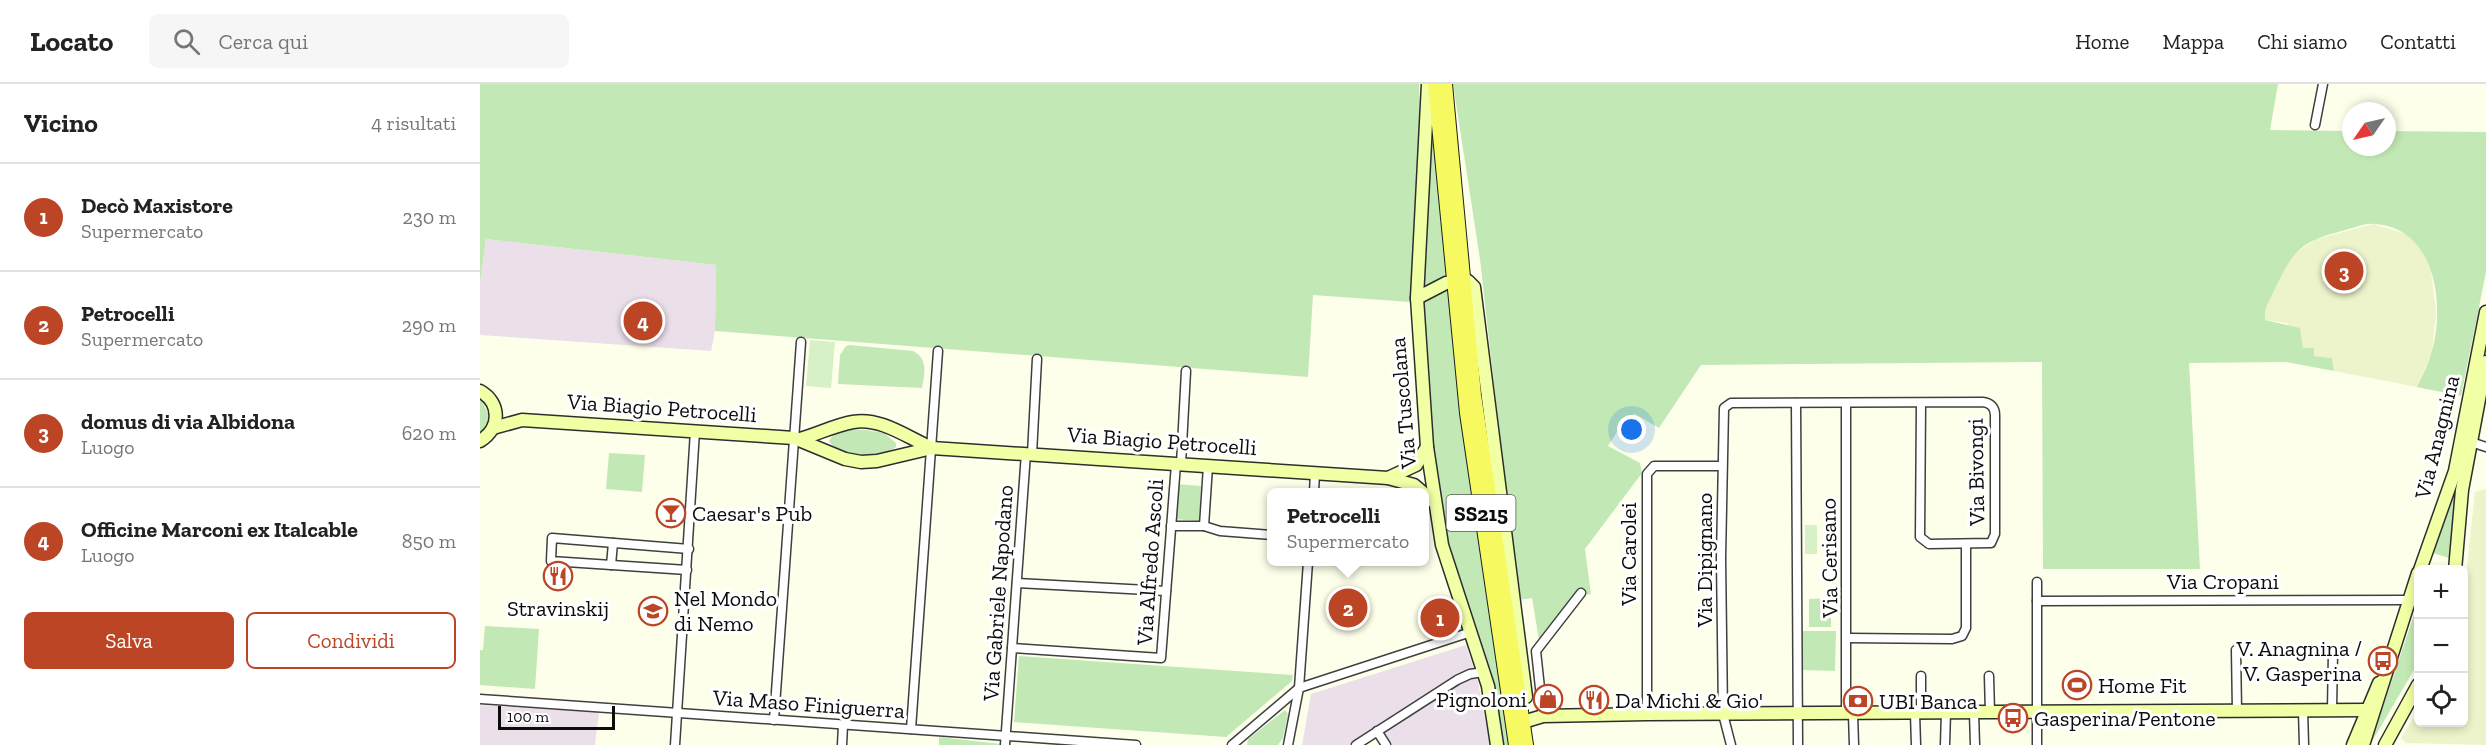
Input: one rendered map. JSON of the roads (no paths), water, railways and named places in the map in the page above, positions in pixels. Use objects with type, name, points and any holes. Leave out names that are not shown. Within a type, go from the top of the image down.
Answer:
[{"type":"main road","name":"SS215","points":[[1435,84],[1458,280],[1526,745]]},
{"type":"main road","name":"SS215","points":[[1445,84],[1468,423],[1516,745]]},
{"type":"street","name":"Via Tuscolana","points":[[1428,84],[1417,298],[1420,375],[1427,447],[1434,502],[1446,557],[1484,672],[1497,745]]},
{"type":"street","points":[[2315,125],[2323,84]]},
{"type":"street","points":[[1417,298],[1458,280],[1471,282],[1474,287],[1526,697]]},
{"type":"street","name":"Via Anagnina","points":[[2421,565],[2455,471],[2486,312]]},
{"type":"street","points":[[774,720],[797,438],[801,342]]},
{"type":"street","points":[[911,729],[938,351]]},
{"type":"street","name":"Via Gabriele Napodano","points":[[1005,740],[1036,359]]},
{"type":"street","name":"Via Anagnina","points":[[2455,565],[2460,505],[2486,362]]},
{"type":"street","name":"Via Alfredo Ascoli","points":[[1012,648],[1161,658],[1186,371]]},
{"type":"street","name":"Via Biagio Petrocelli","points":[[480,391],[495,406],[522,420]]},
{"type":"street","name":"Via Bivongi","points":[[1725,406],[1731,403],[1921,403],[1985,403],[1995,411],[1995,536],[1988,544],[1927,544],[1920,537],[1921,403]]},
{"type":"street","name":"Via Cerisano","points":[[1796,403],[1798,745]]},
{"type":"street","name":"Via Cerisano","points":[[1846,403],[1848,638],[1850,714],[1854,745]]},
{"type":"street","points":[[480,441],[494,428],[495,406]]},
{"type":"street","name":"Via Dipignano","points":[[1725,406],[1722,466],[1723,714],[1731,745]]},
{"type":"street","name":"Via Biagio Petrocelli","points":[[494,428],[522,420],[797,438],[863,421],[881,424],[932,448]]},
{"type":"street","points":[[828,451],[823,439],[829,430]]},
{"type":"street","points":[[675,745],[695,431]]},
{"type":"street","points":[[898,456],[905,446],[904,435]]},
{"type":"street","name":"Via Biagio Petrocelli","points":[[797,438],[845,459],[861,462],[932,448],[1388,478],[1418,488]]},
{"type":"street","points":[[2471,442],[2486,447]]},
{"type":"street","name":"Via Biagio Petrocelli","points":[[1388,478],[1416,465],[1427,447]]},
{"type":"street","points":[[1204,526],[1209,466]]},
{"type":"street","name":"Via Carolei","points":[[1647,714],[1647,471],[1656,466],[1722,466]]},
{"type":"street","points":[[1314,488],[1315,473]]},
{"type":"street","points":[[1497,553],[1499,494]]},
{"type":"street","name":"Via Biagio Petrocelli","points":[[1429,498],[1434,502]]},
{"type":"street","points":[[1171,526],[1204,526],[1220,531],[1267,535]]},
{"type":"street","points":[[687,570],[551,561],[552,538],[689,549]]},
{"type":"street","points":[[611,565],[613,543]]},
{"type":"street","points":[[1848,638],[1952,639],[1962,636],[1966,628],[1966,545]]},
{"type":"street","points":[[1288,745],[1299,688],[1308,566]]},
{"type":"street","points":[[2037,582],[2037,745]]},
{"type":"street","points":[[1017,583],[1166,591]]},
{"type":"street","name":"Via Anagnina","points":[[2363,745],[2414,589]]},
{"type":"street","points":[[1543,716],[1536,651],[1581,593]]},
{"type":"street","name":"Via Cropani","points":[[2037,600],[2409,600]]},
{"type":"street","points":[[1232,745],[1299,688],[1471,632]]},
{"type":"street","points":[[2236,650],[2237,711]]},
{"type":"street","points":[[2332,710],[2333,652]]},
{"type":"street","points":[[1512,653],[1526,697],[1533,711],[1543,716]]},
{"type":"street","name":"Via Anagnina","points":[[2353,745],[2366,710],[2391,661]]},
{"type":"street","points":[[1356,745],[1457,680],[1470,674],[1484,672]]},
{"type":"street","points":[[1916,745],[1922,676]]},
{"type":"street","points":[[1989,676],[1990,712]]},
{"type":"street","points":[[2376,745],[2414,691]]},
{"type":"street","name":"Via Maso Finiguerra","points":[[480,699],[911,729],[1005,740],[1136,745]]},
{"type":"street","points":[[2385,745],[2408,701]]},
{"type":"street","points":[[2303,710],[2304,745]]},
{"type":"street","points":[[1522,722],[1543,716],[1647,714],[2366,710]]},
{"type":"street","points":[[1945,745],[1946,712]]},
{"type":"street","points":[[1974,712],[1975,745]]},
{"type":"street","points":[[842,745],[843,725]]},
{"type":"street","points":[[1377,731],[1386,745]]},
{"type":"place","name":"domus di via Albidona","points":[[2344,271]]},
{"type":"place","name":"Officine Marconi ex Italcable","points":[[643,321]]},
{"type":"place","name":"Caesar's Pub","points":[[671,513]]},
{"type":"place","name":"Stravinskij","points":[[558,576]]},
{"type":"place","name":"Petrocelli","points":[[1348,608]]},
{"type":"place","name":"Nel Mondo di Nemo","points":[[653,611]]},
{"type":"place","name":"Decò Maxistore","points":[[1440,618]]},
{"type":"place","name":"V. Anagnina / V. Gasperina","points":[[2383,661]]},
{"type":"place","name":"Home Fit","points":[[2077,685]]},
{"type":"place","name":"Pignoloni","points":[[1548,699]]},
{"type":"place","name":"Da Michi & Gio'","points":[[1594,700]]},
{"type":"place","name":"UBI Banca","points":[[1858,701]]},
{"type":"place","name":"Gasperina/Pentone","points":[[2013,718]]}]
